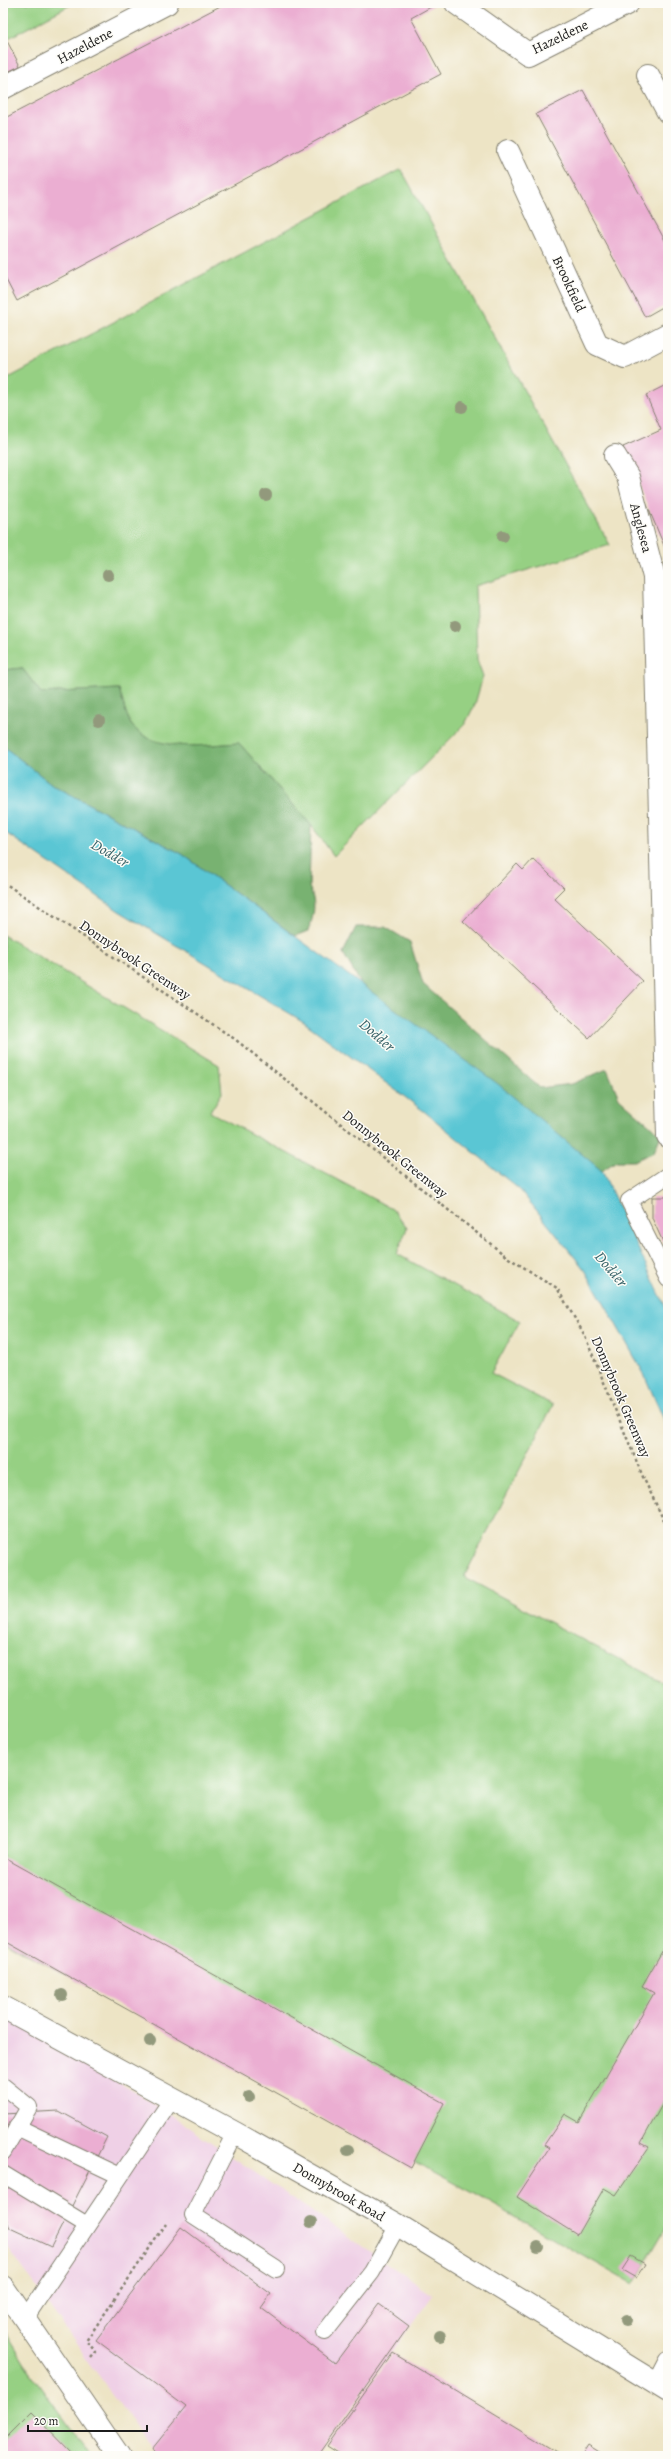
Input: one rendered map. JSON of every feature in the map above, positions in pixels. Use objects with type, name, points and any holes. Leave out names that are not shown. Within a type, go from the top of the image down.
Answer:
[{"type":"street","name":"Hazeldene","points":[[3,88],[167,3]]},
{"type":"street","name":"Hazeldene","points":[[456,3],[528,54],[628,3]]},
{"type":"street","points":[[648,75],[668,112]]},
{"type":"street","name":"Brookfield","points":[[508,151],[597,344],[625,357],[668,334]]},
{"type":"street","name":"Anglesea","points":[[615,456],[628,477],[654,577],[664,867],[668,1136]]},
{"type":"street","name":"Donnybrook Road","points":[[3,2007],[235,2133],[398,2225],[662,2387]]},
{"type":"street","points":[[3,2287],[24,2320],[119,2456]]},
{"type":"lane","points":[[668,1175],[629,1200],[668,1279]]},
{"type":"lane","points":[[3,2086],[29,2107],[3,2152]]},
{"type":"lane","points":[[24,2320],[172,2099]]},
{"type":"lane","points":[[17,2127],[120,2176]]},
{"type":"lane","points":[[235,2133],[193,2215],[276,2269]]},
{"type":"lane","points":[[3,2174],[87,2226]]},
{"type":"lane","points":[[325,2332],[372,2272],[398,2225]]},
{"type":"lane","points":[[662,2387],[668,2360]]},
{"type":"path","name":"Donnybrook Greenway","points":[[3,882],[236,1040],[507,1257],[557,1288],[584,1334],[643,1477],[668,1529]]},
{"type":"path","points":[[70,2385],[96,2352],[86,2341],[166,2224],[193,2215]]},
{"type":"shaded area","points":[[3,2015],[157,2105],[433,2295],[317,2456],[156,2456],[3,2240]]},
{"type":"green space","points":[[3,3],[74,3],[3,41]]},
{"type":"green space","points":[[401,169],[610,545],[475,586],[477,660],[483,676],[475,704],[465,724],[334,856],[311,825],[239,743],[183,746],[155,741],[143,735],[133,727],[127,715],[119,689],[41,693],[22,668],[3,670],[3,381]]},
{"type":"green space","points":[[22,668],[41,693],[119,689],[127,715],[133,727],[143,735],[155,741],[183,746],[239,743],[311,825],[309,887],[312,893],[314,909],[308,931],[295,936],[182,854],[53,785],[3,746],[3,670]]},
{"type":"green space","points":[[356,927],[385,927],[410,942],[423,984],[540,1088],[572,1084],[607,1069],[619,1098],[661,1135],[654,1152],[634,1161],[616,1161],[602,1171],[584,1173],[430,1046],[361,984],[343,953]]},
{"type":"green space","points":[[3,935],[219,1065],[222,1093],[210,1112],[392,1209],[407,1228],[397,1254],[520,1321],[491,1373],[553,1405],[464,1577],[668,1685],[668,2224],[633,2284],[475,2194],[3,1941]]},
{"type":"green space","points":[[3,2328],[28,2369],[91,2456],[3,2456]]},
{"type":"water","name":"Dodder","points":[[3,746],[53,785],[182,854],[498,1084],[602,1171],[668,1312],[668,1429],[643,1372],[585,1270],[520,1190],[425,1112],[304,1022],[119,911],[3,831]]},
{"type":"building","points":[[226,3],[438,3],[411,18],[441,74],[17,301],[3,274],[3,119]]},
{"type":"building","points":[[6,39],[20,66],[3,74],[3,41]]},
{"type":"building","points":[[583,90],[668,246],[668,304],[645,317],[536,114]]},
{"type":"building","points":[[668,384],[667,577],[665,548],[623,447],[661,430],[646,395]]},
{"type":"building","points":[[533,859],[564,888],[554,898],[643,981],[589,1038],[463,921],[517,864],[523,870]]},
{"type":"building","points":[[652,1197],[668,1197],[668,1244],[664,1244],[652,1218]]},
{"type":"building","points":[[3,1857],[444,2103],[411,2168],[3,1940]]},
{"type":"building","points":[[668,1941],[668,2094],[641,2143],[649,2147],[616,2195],[604,2188],[577,2235],[517,2197],[549,2148],[544,2145],[565,2114],[579,2122],[654,1993],[642,1986]]},
{"type":"building","points":[[59,2111],[107,2137],[51,2247],[10,2228],[3,2211],[3,2114]]},
{"type":"building","points":[[181,2227],[271,2294],[261,2308],[335,2363],[379,2304],[409,2326],[317,2456],[156,2456],[152,2449],[186,2407],[96,2340]]},
{"type":"building","points":[[631,2256],[645,2264],[636,2278],[622,2270]]},
{"type":"building","points":[[393,2353],[563,2456],[343,2456],[327,2446]]},
{"type":"building","points":[[32,2412],[75,2456],[3,2456],[3,2441]]},
{"type":"building","points":[[589,2445],[607,2456],[582,2456]]}]
